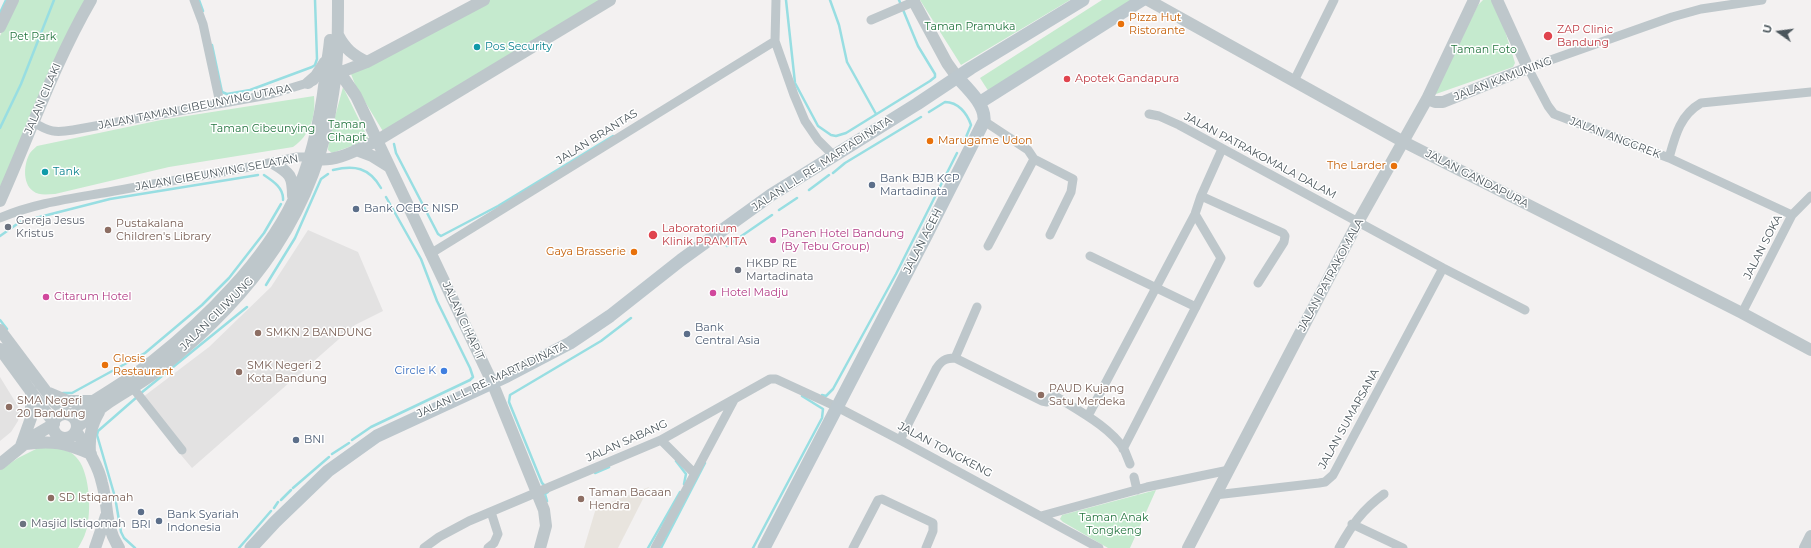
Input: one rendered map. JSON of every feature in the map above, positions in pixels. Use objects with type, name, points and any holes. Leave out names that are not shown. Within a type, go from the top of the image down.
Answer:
[{"type":"main road","name":"JALAN L.L. RE. MARTADINATA","points":[[251,548],[275,522],[328,471],[372,439],[408,420],[492,382],[561,348],[588,332],[681,260],[765,199],[833,155],[922,101],[957,77],[1083,0]]},
{"type":"main road","points":[[979,104],[1142,0]]},
{"type":"main road","points":[[957,77],[979,104],[984,114],[984,121]]},
{"type":"main road","name":"JALAN ACEH","points":[[764,548],[984,121]]},
{"type":"street","points":[[0,27],[13,0]]},
{"type":"street","name":"JALAN CILAKI","points":[[0,201],[73,30],[91,0]]},
{"type":"street","points":[[194,0],[203,24],[220,104]]},
{"type":"street","name":"JALAN CILIWUNG","points":[[76,429],[98,405],[129,378],[193,334],[245,289],[267,261],[283,236],[301,203],[314,159],[329,118],[330,0]]},
{"type":"street","name":"JALAN CILIWUNG","points":[[330,76],[338,34],[338,0]]},
{"type":"street","name":"JALAN TAMAN CIBEUNYING UTARA","points":[[33,122],[45,129],[56,132],[268,95],[330,76],[367,62],[465,5],[484,0]]},
{"type":"street","name":"JALAN CIBEUNYING SELATAN","points":[[0,218],[23,208],[273,163],[296,157],[329,160],[378,140],[610,0]]},
{"type":"street","points":[[776,0],[775,41],[794,95],[805,121],[818,140],[833,155]]},
{"type":"street","name":"JALAN GANDAPURA","points":[[1148,0],[1402,141],[1742,313],[1811,350]]},
{"type":"street","points":[[1294,81],[1334,0]]},
{"type":"street","name":"JALAN PATRAKOMALA","points":[[1188,548],[1358,222],[1402,141],[1427,99],[1474,0]]},
{"type":"street","name":"JALAN ANGGREK","points":[[1497,0],[1528,68],[1548,106],[1554,114],[1669,158],[1792,216]]},
{"type":"street","name":"JALAN KAMUNING","points":[[1427,99],[1435,102],[1443,102],[1528,68],[1701,8],[1762,0]]},
{"type":"street","points":[[871,20],[907,4],[957,77]]},
{"type":"street","points":[[338,34],[345,48],[367,62]]},
{"type":"street","name":"JALAN BRANTAS","points":[[430,254],[775,41]]},
{"type":"street","points":[[308,82],[316,76],[321,69],[329,49]]},
{"type":"street","name":"JALAN CIHAPIT","points":[[330,76],[345,80],[350,85],[378,140],[388,166],[492,382],[544,510],[546,526],[540,548]]},
{"type":"street","points":[[1669,158],[1677,130],[1682,119],[1693,108],[1701,104],[1811,92]]},
{"type":"street","name":"JALAN PATRAKOMALA DALAM","points":[[1149,114],[1159,116],[1179,125],[1358,222]]},
{"type":"street","points":[[984,121],[1028,150],[1034,159],[1073,179],[1070,192],[1050,235]]},
{"type":"street","points":[[1088,416],[1195,214],[1201,196],[1222,149]]},
{"type":"street","points":[[356,150],[372,156],[388,166]]},
{"type":"street","name":"JALAN CILIWUNG","points":[[69,415],[98,405],[134,388],[160,369],[193,334],[246,272],[293,201],[314,159]]},
{"type":"street","points":[[988,246],[1034,159]]},
{"type":"street","points":[[273,163],[287,172],[291,178],[293,201]]},
{"type":"street","points":[[1201,196],[1283,233],[1285,236],[1284,242],[1258,283]]},
{"type":"street","name":"JALAN SOKA","points":[[1742,313],[1792,216],[1811,196]]},
{"type":"street","points":[[1123,449],[1222,258],[1195,214]]},
{"type":"street","points":[[1358,222],[1525,310]]},
{"type":"street","points":[[1090,256],[1196,307]]},
{"type":"street","name":"JALAN SUMARSANA","points":[[1215,495],[1319,483],[1329,479],[1333,475],[1443,268]]},
{"type":"street","points":[[954,358],[977,307]]},
{"type":"street","points":[[0,330],[54,402],[76,420],[76,429],[102,480],[105,495],[106,516],[119,548]]},
{"type":"street","points":[[0,349],[54,424],[57,434],[63,437],[70,436],[76,429]]},
{"type":"street","points":[[900,440],[939,365],[942,361],[948,358],[954,358],[1042,401],[1047,402],[1051,397],[1057,397],[1088,416],[1108,433],[1123,449],[1130,464]]},
{"type":"street","name":"JALAN SABANG","points":[[424,548],[439,537],[492,512],[660,440],[770,380],[776,379],[837,407]]},
{"type":"street","points":[[134,388],[182,450]]},
{"type":"street","points":[[45,390],[58,398],[68,401],[98,405],[89,442],[90,454]]},
{"type":"street","points":[[22,446],[31,418],[31,391]]},
{"type":"street","points":[[655,548],[734,400]]},
{"type":"street","name":"JALAN TONGKENG","points":[[837,407],[1099,548]]},
{"type":"street","points":[[0,464],[37,434],[54,424],[58,417],[69,415]]},
{"type":"street","points":[[660,440],[694,473]]},
{"type":"street","points":[[22,446],[46,441],[55,442],[90,454]]},
{"type":"street","points":[[1041,516],[1137,490],[1229,470]]},
{"type":"street","points":[[1134,477],[1137,490]]},
{"type":"street","points":[[1340,548],[1352,524],[1371,504],[1384,494]]},
{"type":"street","points":[[854,548],[878,500],[882,498],[933,523],[933,531],[926,548]]},
{"type":"street","points":[[488,548],[494,543],[498,534],[492,512]]},
{"type":"street","points":[[95,548],[106,516]]},
{"type":"street","points":[[1352,524],[1403,548]]},
{"type":"street","points":[[1805,548],[1811,536]]},
{"type":"shaded area","name":"SMK Negeri 2 Kota Bandung","points":[[308,230],[358,252],[383,311],[355,325],[192,468],[181,455],[184,452],[143,397],[209,347],[271,287]]},
{"type":"shaded area","name":"SMA Negeri 20 Bandung","points":[[0,377],[20,411],[18,421],[11,432],[0,441]]},
{"type":"shaded area","points":[[649,487],[618,548],[584,548],[596,508]]},
{"type":"green space","name":"Pet Park","points":[[16,0],[89,0],[0,187],[0,36]]},
{"type":"green space","points":[[489,0],[600,0],[384,133],[356,87],[351,74]]},
{"type":"green space","name":"Taman Pramuka","points":[[920,0],[1070,0],[961,65]]},
{"type":"green space","points":[[1102,0],[1133,0],[989,92],[980,78]]},
{"type":"green space","name":"Taman Foto","points":[[1483,0],[1492,0],[1496,2],[1515,63],[1513,67],[1436,94],[1435,90],[1478,5]]},
{"type":"green space","name":"Taman Cihapit","points":[[343,87],[369,140],[332,153],[328,150],[329,139]]},
{"type":"green space","name":"Taman Cibeunying","points":[[314,96],[314,111],[311,125],[304,137],[293,147],[169,167],[55,194],[35,193],[27,183],[25,173],[26,162],[30,153],[37,146],[161,120]]},
{"type":"green space","points":[[57,447],[74,455],[84,470],[89,497],[89,515],[86,532],[80,545],[78,548],[0,548],[0,470],[18,458],[38,448]]},
{"type":"green space","name":"Taman Anak Tongkeng","points":[[1156,490],[1130,548],[1108,548],[1060,519],[1062,515]]},
{"type":"waterway","points":[[0,13],[6,0]]},
{"type":"waterway","points":[[0,128],[21,84],[54,0]]},
{"type":"waterway","points":[[199,0],[203,11]]},
{"type":"waterway","points":[[212,45],[222,92],[227,94],[250,90],[312,67],[315,65],[317,59],[315,0]]},
{"type":"waterway","points":[[786,0],[795,83],[818,126],[831,135],[836,136],[846,133],[935,77],[935,74],[918,46],[899,0]]},
{"type":"waterway","points":[[830,0],[839,25],[847,62],[876,114]]},
{"type":"waterway","points":[[929,112],[945,102],[950,102],[958,106],[967,116],[971,125],[964,142]]},
{"type":"waterway","points":[[833,173],[845,163],[921,117]]},
{"type":"waterway","points":[[394,144],[396,153],[438,234],[441,236],[498,206],[613,136]]},
{"type":"waterway","points":[[822,395],[826,396],[833,389],[896,274],[957,153]]},
{"type":"waterway","points":[[333,170],[341,168],[360,169],[371,176],[381,188]]},
{"type":"waterway","points":[[266,285],[295,238],[321,179],[328,174]]},
{"type":"waterway","points":[[0,236],[20,222],[110,199],[258,175]]},
{"type":"waterway","points":[[264,175],[280,188],[283,200]]},
{"type":"waterway","points":[[809,190],[829,175]]},
{"type":"waterway","points":[[352,440],[371,427],[470,380],[473,377],[437,301],[421,259],[386,197]]},
{"type":"waterway","points":[[779,210],[797,198]]},
{"type":"waterway","points":[[63,393],[72,393],[145,353],[202,305],[229,278],[264,233],[281,204]]},
{"type":"waterway","points":[[727,246],[772,215]]},
{"type":"waterway","points":[[141,393],[247,307]]},
{"type":"waterway","points":[[545,486],[542,483],[509,402],[510,395],[601,341],[631,318]]},
{"type":"waterway","points":[[0,320],[7,329]]},
{"type":"waterway","points":[[753,548],[822,418],[823,409],[802,396]]},
{"type":"waterway","points":[[135,548],[124,538],[121,532],[115,497],[97,435],[98,431],[137,397]]},
{"type":"waterway","points":[[332,454],[349,443]]},
{"type":"waterway","points":[[293,488],[329,457]]},
{"type":"waterway","points":[[676,461],[686,474],[684,484]]},
{"type":"waterway","points":[[661,548],[705,463]]},
{"type":"waterway","points":[[595,473],[609,467]]},
{"type":"waterway","points":[[281,500],[291,490]]},
{"type":"waterway","points":[[547,501],[545,494],[548,492]]},
{"type":"waterway","points":[[648,548],[680,492]]},
{"type":"waterway","points":[[274,508],[278,502]]},
{"type":"waterway","points":[[239,548],[271,511]]},
{"type":"place","name":"Pizza Hut Ristorante","points":[[1121,24]]},
{"type":"place","name":"ZAP Clinic Bandung","points":[[1548,36]]},
{"type":"place","name":"Pos Security","points":[[477,47]]},
{"type":"place","name":"Apotek Gandapura","points":[[1067,79]]},
{"type":"place","name":"Marugame Udon","points":[[930,141]]},
{"type":"place","name":"The Larder","points":[[1394,166]]},
{"type":"place","name":"Tank","points":[[45,172]]},
{"type":"place","name":"Bank BJB KCP Martadinata","points":[[872,185]]},
{"type":"place","name":"Bank OCBC NISP","points":[[356,209]]},
{"type":"place","name":"Gereja Jesus Kristus","points":[[8,227]]},
{"type":"place","name":"Pustakalana Children's Library","points":[[108,230]]},
{"type":"place","name":"Laboratorium Klinik PRAMITA","points":[[653,235]]},
{"type":"place","name":"Panen Hotel Bandung (By Tebu Group)","points":[[773,240]]},
{"type":"place","name":"Gaya Brasserie","points":[[634,252]]},
{"type":"place","name":"HKBP RE Martadinata","points":[[738,270]]},
{"type":"place","name":"Hotel Madju","points":[[713,293]]},
{"type":"place","name":"Citarum Hotel","points":[[46,297]]},
{"type":"place","name":"SMKN 2 BANDUNG","points":[[258,333]]},
{"type":"place","name":"Bank Central Asia","points":[[687,334]]},
{"type":"place","name":"Glosis Restaurant","points":[[105,365]]},
{"type":"place","name":"Circle K","points":[[444,371]]},
{"type":"place","name":"SMK Negeri 2 Kota Bandung","points":[[239,372]]},
{"type":"place","name":"PAUD Kujang Satu Merdeka","points":[[1041,395]]},
{"type":"place","name":"SMA Negeri 20 Bandung","points":[[9,407]]},
{"type":"place","name":"BNI","points":[[296,440]]},
{"type":"place","name":"SD Istiqamah","points":[[51,498]]},
{"type":"place","name":"Taman Bacaan Hendra","points":[[581,499]]},
{"type":"place","name":"BRI","points":[[141,512]]},
{"type":"place","name":"Bank Syariah Indonesia","points":[[159,521]]},
{"type":"place","name":"Masjid Istiqomah","points":[[23,524]]}]
